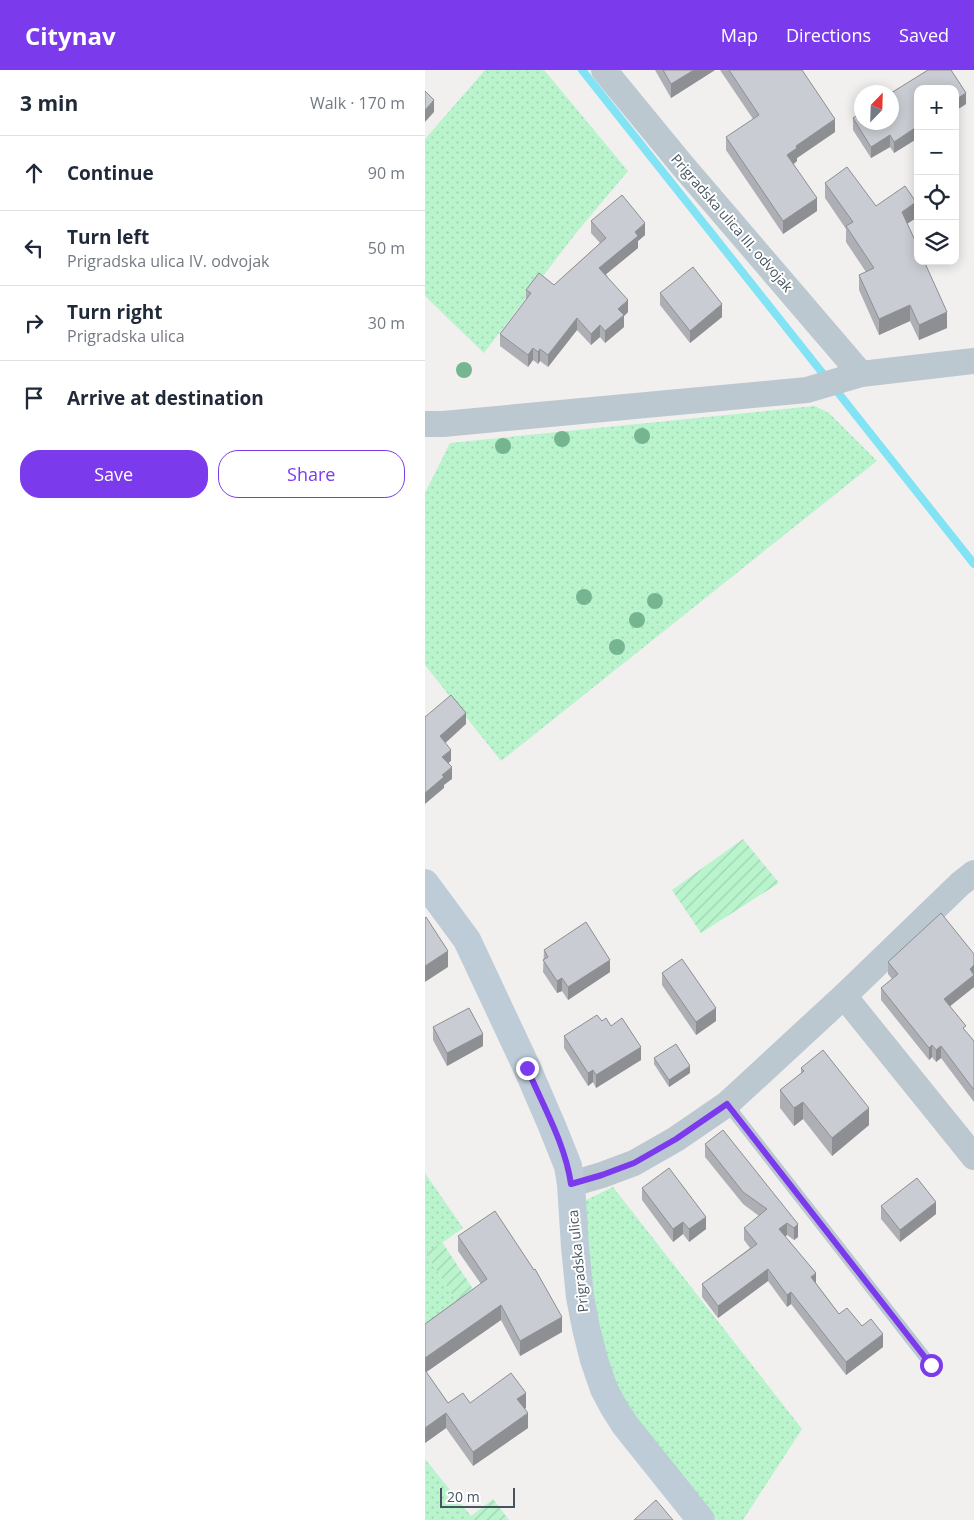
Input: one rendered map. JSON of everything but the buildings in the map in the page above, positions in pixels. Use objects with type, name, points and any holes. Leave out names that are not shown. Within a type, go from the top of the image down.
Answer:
[{"type":"main road","name":"Prigradska ulica","points":[[425,883],[467,940],[568,1166],[580,1298],[594,1360],[604,1389],[625,1424],[701,1520]]},
{"type":"street","name":"Prigradska ulica III. odvojak","points":[[604,70],[852,376]]},
{"type":"street","points":[[425,424],[443,424],[807,390],[852,376],[974,361]]},
{"type":"street","points":[[571,1184],[634,1163],[676,1139],[727,1104],[960,884],[974,873]]},
{"type":"street","points":[[843,996],[974,1157]]},
{"type":"lane","points":[[727,1104],[931,1365]]},
{"type":"green space","points":[[485,70],[544,70],[628,171],[576,233],[484,353],[425,296],[425,139]]},
{"type":"green space","points":[[815,406],[829,413],[877,461],[501,761],[425,665],[425,493],[450,443]]},
{"type":"green space","points":[[743,839],[779,883],[701,933],[672,890]]},
{"type":"green space","points":[[425,1173],[463,1228],[426,1254],[460,1307],[425,1333]]},
{"type":"green space","points":[[613,1187],[802,1429],[743,1520],[716,1520],[652,1442],[622,1397],[602,1350],[589,1275],[584,1201]]},
{"type":"green space","points":[[442,1242],[477,1295],[460,1307],[426,1254]]},
{"type":"green space","points":[[425,1459],[471,1516],[474,1520],[425,1520]]},
{"type":"green space","points":[[493,1499],[509,1520],[474,1520],[471,1516]]},
{"type":"waterway","points":[[582,70],[974,564]]},
{"type":"route","points":[[527,1068],[563,1151],[571,1184],[634,1163],[676,1139],[727,1104],[931,1365]]}]
